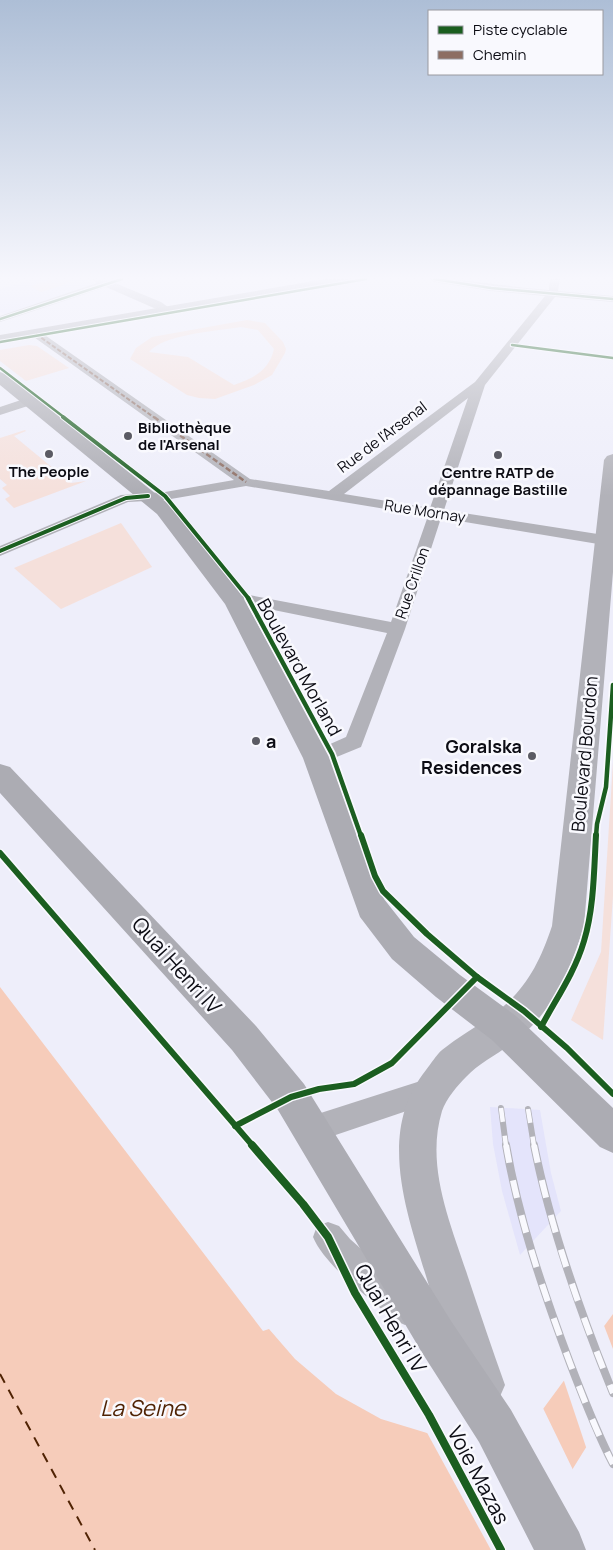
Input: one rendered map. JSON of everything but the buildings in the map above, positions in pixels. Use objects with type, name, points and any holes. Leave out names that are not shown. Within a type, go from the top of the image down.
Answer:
[{"type":"main road","name":"Boulevard Morland","points":[[0,377],[164,510],[235,602],[317,758],[371,907],[403,948],[448,986],[504,1028],[613,1133]]},
{"type":"main road","name":"Boulevard Bourdon","points":[[504,1028],[524,1011],[540,992],[557,960],[568,926],[613,460]]},
{"type":"main road","name":"Quai Henri IV","points":[[0,774],[244,1038],[291,1097],[447,1323],[495,1426]]},
{"type":"main road","points":[[447,1323],[418,1171],[418,1136],[425,1104],[433,1090],[454,1063],[504,1028]]},
{"type":"main road","name":"Voie Mazas","points":[[495,1426],[553,1535]]},
{"type":"street","points":[[61,351],[246,482]]},
{"type":"street","name":"Rue de l'Arsenal","points":[[332,496],[479,384],[506,351]]},
{"type":"street","name":"Rue Crillon","points":[[317,758],[354,742],[397,628],[479,384]]},
{"type":"street","points":[[0,412],[30,401]]},
{"type":"street","points":[[0,551],[126,498],[165,496],[246,482]]},
{"type":"street","name":"Rue Mornay","points":[[246,482],[604,540]]},
{"type":"street","points":[[235,602],[249,600],[397,628]]},
{"type":"street","points":[[312,1129],[433,1090]]},
{"type":"street","points":[[328,1237],[339,1250],[447,1323]]},
{"type":"shaded area","points":[[0,351],[45,351],[69,368],[26,381],[0,361]]},
{"type":"shaded area","points":[[134,351],[150,351],[188,357],[234,385],[248,380],[259,373],[272,357],[273,351],[285,351],[272,375],[254,385],[215,399],[187,395],[130,359]]},
{"type":"shaded area","points":[[25,430],[14,436],[71,483],[86,481],[14,508],[5,499],[10,496],[2,488],[7,485],[0,479],[0,438]]},
{"type":"shaded area","points":[[121,523],[152,567],[61,609],[14,568]]},
{"type":"shaded area","points":[[613,762],[613,896],[603,1040],[571,1020],[601,952]]},
{"type":"shaded area","points":[[490,1107],[540,1110],[551,1173],[561,1211],[520,1255],[502,1191],[493,1144]]},
{"type":"water","name":"La Seine","points":[[0,987],[263,1331],[269,1329],[295,1359],[336,1394],[381,1419],[427,1433],[484,1429],[543,1409],[613,1314],[613,1404],[572,1470],[530,1550],[0,1550]]},
{"type":"pier","points":[[603,1323],[613,1349],[613,1409],[587,1450],[563,1378]]},
{"type":"pier","points":[[542,1406],[574,1472],[546,1520],[533,1550],[491,1550],[425,1429],[483,1427]]},
{"type":"ferry route","points":[[0,1374],[95,1550]]},
{"type":"railway","points":[[501,1108],[506,1146]]},
{"type":"railway","points":[[528,1109],[534,1146]]},
{"type":"railway","points":[[506,1145],[518,1201],[541,1282],[595,1427],[613,1464]]},
{"type":"railway","points":[[534,1145],[558,1239],[589,1332],[613,1393]]},
{"type":"marked path","points":[[61,351],[246,482]]},
{"type":"cycle path","points":[[561,351],[613,358]]},
{"type":"cycle path","points":[[0,368],[165,496],[249,600],[332,754],[375,876],[383,891],[427,934],[477,977],[524,1011],[567,1048],[613,1094]]},
{"type":"cycle path","points":[[0,551],[126,498],[148,496]]},
{"type":"cycle path","points":[[541,1027],[572,971],[584,941],[591,903],[597,824],[606,787],[613,685]]},
{"type":"cycle path","points":[[0,853],[303,1204],[328,1237],[355,1293],[429,1415],[501,1550]]},
{"type":"cycle path","points":[[235,1126],[291,1097],[319,1089],[354,1084],[392,1063],[477,977]]},
{"type":"place","name":"Bibliothèque de l'Arsenal","points":[[128,436]]},
{"type":"place","name":"The People","points":[[49,454]]},
{"type":"place","name":"Centre RATP de dépannage Bastille","points":[[498,455]]},
{"type":"place","name":"a","points":[[256,741]]},
{"type":"place","name":"Goralska Residences","points":[[532,756]]}]
